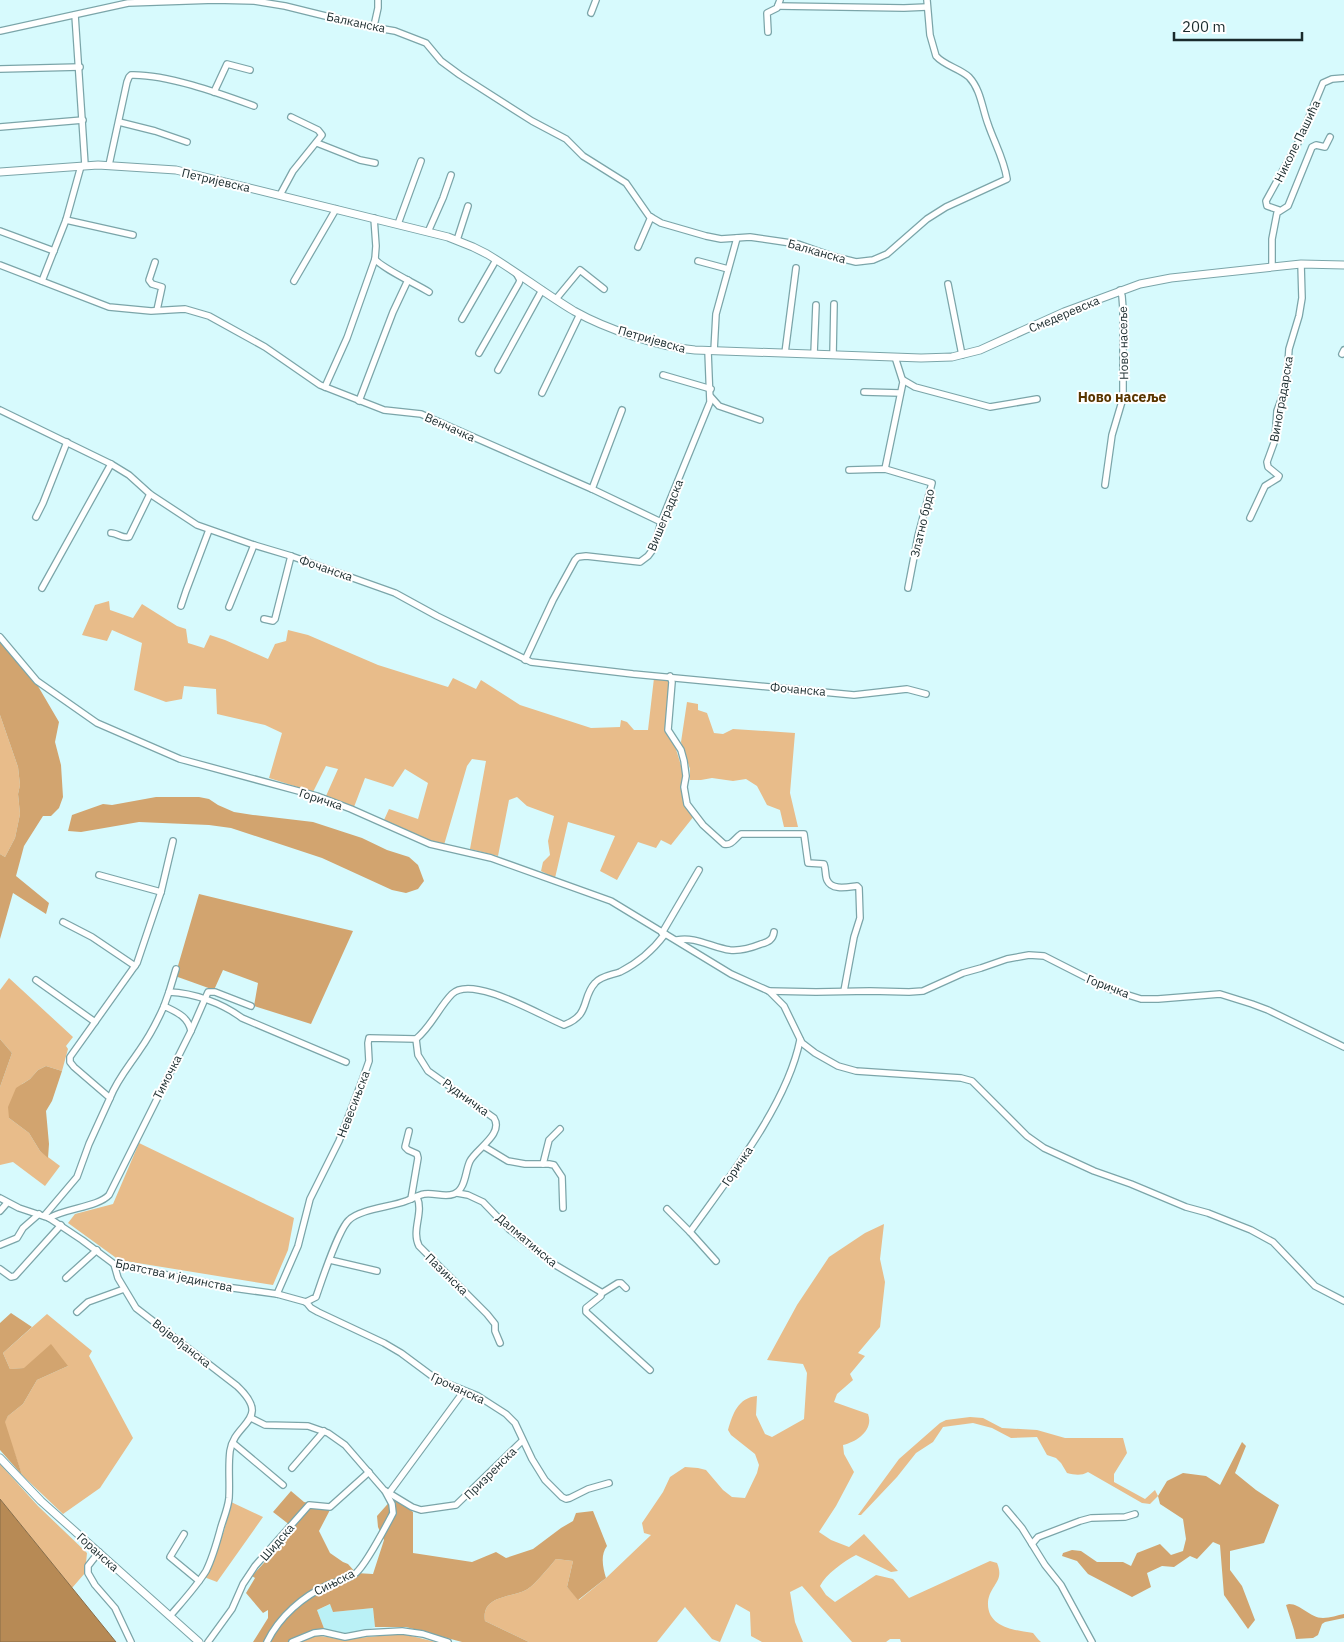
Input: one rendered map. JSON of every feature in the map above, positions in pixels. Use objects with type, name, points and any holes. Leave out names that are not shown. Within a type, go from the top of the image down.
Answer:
[{"type":"main road","name":"Петријевска","points":[[0,172],[109,165],[176,170],[457,240],[473,246],[580,314],[610,327],[670,346],[711,351],[785,353]]},
{"type":"main road","name":"Смедеревска","points":[[785,353],[933,359],[962,355],[993,345],[1063,312],[1140,284],[1301,264],[1344,264]]},
{"type":"main road","name":"Горанска","points":[[0,1458],[23,1484],[199,1642]]},
{"type":"street","name":"Балканска","points":[[0,31],[128,2],[215,0],[285,6],[404,34],[426,43],[441,60],[460,75],[532,121],[566,139],[583,156],[626,183],[651,218],[673,227],[706,236],[721,239],[750,236],[798,244],[832,256],[860,262],[873,260],[887,254],[915,229],[946,207],[1007,179],[977,90],[968,76],[936,56],[930,35],[927,7]]},
{"type":"street","points":[[374,26],[378,0]]},
{"type":"street","points":[[378,8],[383,0]]},
{"type":"street","points":[[591,13],[596,0]]},
{"type":"street","points":[[768,32],[767,14],[779,3],[896,8],[927,7],[927,0]]},
{"type":"street","points":[[42,281],[66,220],[83,166],[83,120],[75,15]]},
{"type":"street","points":[[214,92],[227,64],[250,70]]},
{"type":"street","points":[[0,69],[80,67]]},
{"type":"street","points":[[109,165],[129,76],[159,78],[214,92],[254,106]]},
{"type":"street","name":"Николе Пашића","points":[[1279,210],[1267,206],[1266,201],[1300,141],[1323,83],[1332,79],[1344,78]]},
{"type":"street","points":[[280,195],[293,171],[322,137],[321,132],[292,116]]},
{"type":"street","points":[[0,127],[83,120]]},
{"type":"street","points":[[120,122],[156,131],[187,142]]},
{"type":"street","points":[[1272,267],[1272,239],[1279,210],[1289,204],[1312,147],[1314,145],[1325,146],[1330,137]]},
{"type":"street","points":[[317,143],[360,160],[375,163]]},
{"type":"street","points":[[398,224],[421,161]]},
{"type":"street","points":[[428,232],[451,175]]},
{"type":"street","points":[[457,240],[468,206]]},
{"type":"street","points":[[294,281],[336,209]]},
{"type":"street","points":[[325,387],[347,338],[375,258],[374,218]]},
{"type":"street","points":[[638,247],[651,218]]},
{"type":"street","points":[[66,220],[133,236]]},
{"type":"street","points":[[0,231],[54,251]]},
{"type":"street","name":"Вишеградска","points":[[525,660],[553,600],[578,557],[586,556],[637,562],[643,561],[654,548],[661,522],[697,437],[711,396],[711,351],[715,318],[737,238]]},
{"type":"street","points":[[375,258],[383,267],[429,292]]},
{"type":"street","points":[[462,319],[496,260]]},
{"type":"street","points":[[698,261],[728,269]]},
{"type":"street","points":[[155,262],[149,280],[152,284],[162,287],[157,310]]},
{"type":"street","name":"Виноградарска","points":[[1250,518],[1266,486],[1279,476],[1278,473],[1271,470],[1267,462],[1275,440],[1277,411],[1284,392],[1290,362],[1290,349],[1299,316],[1302,298],[1301,264]]},
{"type":"street","name":"Венчачка","points":[[0,265],[109,307],[157,310],[185,309],[215,318],[265,347],[302,374],[325,387],[384,410],[421,414],[592,489],[661,522]]},
{"type":"street","points":[[785,353],[796,268]]},
{"type":"street","points":[[556,299],[580,270],[604,289]]},
{"type":"street","points":[[479,353],[519,283],[520,280],[516,273]]},
{"type":"street","points":[[359,401],[408,280]]},
{"type":"street","points":[[948,284],[962,355]]},
{"type":"street","points":[[498,370],[542,290]]},
{"type":"street","name":"Ново насеље","points":[[1105,485],[1112,435],[1123,398],[1123,309],[1120,290]]},
{"type":"street","points":[[833,355],[834,304]]},
{"type":"street","points":[[814,354],[816,305]]},
{"type":"street","points":[[542,393],[580,314]]},
{"type":"street","points":[[885,468],[903,380],[895,357]]},
{"type":"street","points":[[663,374],[711,389]]},
{"type":"street","points":[[903,380],[915,387],[990,407],[1037,400]]},
{"type":"street","points":[[864,392],[900,393]]},
{"type":"street","points":[[711,396],[719,406],[760,420]]},
{"type":"street","name":"Фочанска","points":[[0,410],[111,464],[129,475],[150,494],[184,518],[209,530],[291,556],[394,593],[525,660],[550,665],[854,695],[907,689],[926,694]]},
{"type":"street","points":[[592,489],[622,410]]},
{"type":"street","points":[[36,517],[67,442]]},
{"type":"street","points":[[42,588],[111,464]]},
{"type":"street","name":"Златно брдо","points":[[849,470],[885,468],[932,483],[918,536],[908,588]]},
{"type":"street","points":[[111,534],[115,533],[124,538],[129,536],[150,494]]},
{"type":"street","points":[[182,606],[209,530]]},
{"type":"street","points":[[228,607],[254,545]]},
{"type":"street","points":[[264,619],[273,621],[275,619],[291,556]]},
{"type":"street","name":"Горичка","points":[[0,637],[37,681],[97,723],[180,759],[317,796],[351,808],[430,844],[491,858],[611,901],[731,974],[769,991],[784,1006],[800,1040],[807,1048],[824,1059],[848,1070],[896,1075],[962,1078],[972,1081],[1027,1136],[1044,1148],[1094,1171],[1251,1230],[1273,1242],[1315,1286],[1344,1301]]},
{"type":"street","points":[[670,676],[672,682],[669,733],[678,745],[686,770],[684,787],[687,804],[703,825],[727,845],[741,834],[804,834],[808,863],[824,864],[827,880],[832,886],[839,888],[857,886],[859,888],[860,918],[854,937],[844,991]]},
{"type":"street","points":[[110,1098],[74,1067],[70,1062],[71,1055],[139,958],[161,892],[173,841]]},
{"type":"street","points":[[416,1039],[452,994],[458,989],[466,988],[484,990],[564,1025],[572,1021],[582,1012],[590,990],[597,980],[621,972],[646,955],[664,933],[699,870]]},
{"type":"street","points":[[98,874],[161,892]]},
{"type":"street","points":[[63,922],[92,937],[135,966]]},
{"type":"street","name":"Горичка","points":[[677,940],[693,940],[725,949],[739,950],[768,942],[773,937],[774,932]]},
{"type":"street","name":"Горичка","points":[[769,991],[923,991],[963,973],[1007,959],[1021,956],[1044,956],[1109,989],[1142,998],[1158,999],[1220,994],[1268,1010],[1344,1047]]},
{"type":"street","points":[[0,1245],[16,1238],[23,1228],[44,1216],[77,1177],[89,1144],[117,1083],[152,1030],[164,1006],[176,969]]},
{"type":"street","points":[[36,980],[94,1022]]},
{"type":"street","points":[[204,999],[206,993],[210,991],[251,1006]]},
{"type":"street","points":[[169,992],[185,993],[232,1010],[242,1018],[346,1062]]},
{"type":"street","name":"Тимочка","points":[[44,1216],[101,1202],[109,1195],[191,1031],[204,999]]},
{"type":"street","points":[[164,1006],[181,1014],[191,1031]]},
{"type":"street","name":"Невесињска","points":[[277,1294],[298,1246],[310,1199],[341,1136],[369,1061],[369,1038],[416,1039]]},
{"type":"street","name":"Рудничка","points":[[416,1039],[418,1055],[428,1071],[495,1120],[496,1128],[485,1147],[471,1159],[462,1186],[457,1193]]},
{"type":"street","name":"Горичка","points":[[690,1232],[747,1151],[769,1115],[791,1072],[800,1040]]},
{"type":"street","points":[[543,1164],[549,1140],[560,1129]]},
{"type":"street","points":[[410,1131],[405,1147],[417,1154],[418,1158],[414,1198]]},
{"type":"street","points":[[485,1147],[508,1161],[554,1166],[562,1177],[563,1208]]},
{"type":"street","points":[[306,1302],[316,1297],[342,1231],[350,1219],[357,1215],[425,1194],[446,1196],[457,1193]]},
{"type":"street","name":"Далматинска","points":[[457,1193],[468,1195],[483,1202],[510,1229],[552,1263],[602,1293]]},
{"type":"street","name":"Братства и јединства","points":[[0,1198],[7,1203],[44,1216],[97,1250],[114,1264],[226,1287],[277,1294],[306,1302]]},
{"type":"street","name":"Пазинска","points":[[414,1198],[419,1207],[416,1236],[419,1246],[487,1314],[495,1324],[495,1331],[500,1343]]},
{"type":"street","points":[[0,1212],[7,1203]]},
{"type":"street","points":[[667,1209],[716,1261]]},
{"type":"street","points":[[0,1269],[11,1277],[15,1276],[61,1226]]},
{"type":"street","points":[[66,1278],[97,1250]]},
{"type":"street","points":[[330,1260],[377,1271]]},
{"type":"street","name":"Војвођанска","points":[[114,1264],[124,1288],[136,1308],[243,1392],[251,1403],[251,1418]]},
{"type":"street","points":[[626,1288],[618,1283],[602,1293],[586,1308],[586,1312],[650,1370]]},
{"type":"street","points":[[77,1312],[88,1302],[124,1288]]},
{"type":"street","name":"Грочанска","points":[[306,1302],[318,1312],[401,1353],[436,1379],[464,1390],[506,1414],[515,1423],[522,1441],[545,1480],[562,1497],[570,1498],[588,1489],[609,1483]]},
{"type":"street","points":[[389,1493],[464,1390]]},
{"type":"street","points":[[170,1616],[199,1581],[215,1549],[229,1499],[230,1449],[251,1418]]},
{"type":"street","name":"Призренска","points":[[251,1418],[265,1425],[308,1426],[334,1436],[345,1445],[389,1493],[418,1510],[456,1505],[522,1441]]},
{"type":"street","points":[[292,1468],[324,1431]]},
{"type":"street","points":[[233,1442],[283,1485]]},
{"type":"street","name":"Шидска","points":[[208,1642],[232,1609],[243,1584],[255,1566],[309,1505],[330,1507],[369,1472]]},
{"type":"street","name":"Сињска","points":[[267,1642],[289,1611],[305,1598],[323,1587],[353,1575],[361,1568],[393,1513],[392,1504],[383,1487]]},
{"type":"street","points":[[1006,1509],[1022,1528],[1061,1586],[1092,1642]]},
{"type":"street","points":[[1032,1544],[1038,1537],[1086,1519],[1126,1517],[1135,1514]]},
{"type":"street","points":[[184,1534],[170,1557],[199,1581]]},
{"type":"street","points":[[98,1552],[88,1566],[88,1573],[95,1585],[115,1608],[131,1642]]},
{"type":"street","points":[[292,1642],[314,1633],[323,1632],[344,1637],[366,1633],[402,1631],[423,1634],[448,1642]]},
{"type":"shaded area","points":[[109,601],[110,610],[133,618],[142,604],[177,626],[186,629],[188,643],[204,648],[210,635],[268,659],[275,644],[286,641],[288,630],[308,635],[378,665],[448,687],[453,678],[476,689],[481,680],[520,705],[591,728],[620,727],[621,720],[627,722],[634,730],[648,730],[654,678],[667,679],[669,683],[665,728],[667,735],[675,746],[684,775],[681,788],[684,806],[694,816],[671,845],[661,840],[656,848],[638,842],[617,880],[600,871],[615,836],[568,822],[555,878],[541,871],[543,862],[550,855],[548,841],[554,816],[527,806],[517,797],[509,800],[498,856],[470,849],[486,761],[472,759],[467,766],[444,845],[423,839],[384,820],[389,809],[418,819],[428,783],[405,769],[393,787],[365,778],[354,807],[326,796],[338,769],[326,766],[313,792],[269,778],[282,733],[265,725],[217,714],[216,689],[184,686],[182,699],[166,702],[134,690],[142,643],[112,630],[107,641],[82,635],[95,605]]},
{"type":"shaded area","points":[[0,640],[35,681],[59,722],[55,742],[61,765],[63,797],[59,808],[51,816],[43,816],[24,846],[16,876],[49,903],[46,914],[13,893],[0,939],[0,854],[5,857],[15,838],[20,814],[18,794],[20,785],[18,767],[0,715]]},
{"type":"shaded area","points":[[687,702],[698,704],[698,710],[707,713],[714,733],[723,734],[733,729],[795,733],[790,793],[798,827],[784,827],[780,810],[767,805],[757,786],[746,779],[733,781],[712,778],[690,780],[690,769],[681,742]]},
{"type":"shaded area","points":[[0,715],[18,767],[20,785],[18,794],[20,814],[15,838],[5,857],[0,854]]},
{"type":"shaded area","points":[[156,797],[199,797],[209,799],[234,812],[313,822],[362,838],[387,850],[409,857],[418,865],[424,881],[418,889],[406,893],[392,890],[322,858],[231,828],[209,825],[139,822],[81,832],[68,831],[72,815],[103,804],[112,805]]},
{"type":"shaded area","points":[[199,894],[353,931],[311,1024],[254,1006],[258,983],[223,970],[214,990],[175,976]]},
{"type":"shaded area","points":[[9,978],[73,1037],[66,1046],[68,1049],[62,1071],[46,1066],[38,1070],[30,1079],[22,1084],[9,1118],[29,1133],[40,1151],[60,1166],[45,1186],[13,1162],[0,1165],[0,1087],[12,1053],[0,1039],[0,990]]},
{"type":"shaded area","points":[[0,1039],[12,1053],[0,1087]]},
{"type":"shaded area","points":[[46,1066],[62,1071],[52,1101],[46,1111],[49,1144],[48,1158],[40,1151],[29,1133],[9,1118],[8,1107],[16,1088],[30,1079],[38,1070]]},
{"type":"shaded area","points":[[139,1143],[294,1218],[288,1250],[273,1285],[119,1260],[68,1223],[75,1214],[113,1204]]},
{"type":"shaded area","points":[[884,1224],[880,1259],[885,1282],[880,1327],[858,1353],[865,1356],[850,1374],[853,1380],[837,1394],[834,1402],[868,1414],[869,1425],[859,1438],[843,1445],[844,1454],[854,1472],[836,1506],[819,1532],[831,1540],[849,1547],[864,1534],[898,1571],[891,1572],[856,1555],[835,1569],[820,1586],[826,1595],[835,1602],[876,1575],[893,1579],[909,1598],[990,1561],[997,1563],[999,1575],[989,1596],[988,1609],[990,1615],[1003,1626],[1033,1633],[1041,1642],[901,1642],[900,1639],[890,1639],[886,1642],[852,1642],[802,1586],[790,1592],[795,1622],[803,1642],[762,1642],[751,1636],[750,1612],[736,1604],[720,1642],[712,1639],[685,1607],[657,1642],[529,1642],[485,1621],[485,1613],[492,1602],[529,1588],[556,1559],[573,1561],[567,1587],[579,1600],[606,1578],[651,1535],[644,1533],[642,1523],[663,1492],[670,1477],[685,1467],[706,1470],[723,1490],[732,1497],[745,1498],[759,1465],[755,1454],[731,1435],[728,1430],[734,1412],[745,1400],[757,1396],[756,1415],[765,1434],[772,1437],[804,1419],[807,1373],[803,1364],[767,1360],[797,1305],[829,1257],[865,1233]]},
{"type":"shaded area","points":[[11,1313],[32,1327],[3,1353],[10,1369],[24,1368],[51,1344],[68,1366],[37,1380],[23,1404],[8,1416],[5,1422],[22,1475],[0,1450],[0,1323]]},
{"type":"shaded area","points":[[47,1314],[92,1351],[89,1356],[133,1438],[100,1488],[63,1514],[22,1475],[4,1423],[8,1416],[23,1404],[37,1380],[68,1366],[10,1369],[3,1353]]},
{"type":"shaded area","points":[[970,1417],[983,1418],[1002,1428],[1037,1430],[1065,1438],[1123,1438],[1127,1453],[1114,1474],[1114,1482],[1145,1499],[1155,1490],[1158,1496],[1150,1504],[1142,1503],[1088,1472],[1078,1475],[1067,1473],[1056,1458],[1047,1455],[1037,1437],[1011,1438],[992,1428],[973,1423],[943,1427],[933,1442],[916,1453],[897,1477],[861,1515],[858,1515],[899,1459],[940,1423],[946,1420]]},
{"type":"shaded area","points":[[1242,1442],[1246,1446],[1235,1473],[1279,1505],[1264,1543],[1230,1551],[1230,1570],[1242,1586],[1255,1620],[1248,1629],[1224,1595],[1220,1545],[1213,1542],[1197,1559],[1190,1556],[1174,1567],[1162,1566],[1147,1573],[1151,1587],[1132,1597],[1088,1574],[1077,1561],[1062,1556],[1063,1553],[1072,1550],[1081,1551],[1097,1562],[1123,1562],[1131,1566],[1137,1553],[1160,1544],[1171,1555],[1183,1551],[1186,1539],[1183,1519],[1160,1504],[1158,1496],[1167,1481],[1183,1473],[1206,1476],[1220,1485]]},
{"type":"shaded area","points":[[0,1464],[38,1506],[87,1553],[85,1573],[72,1588],[0,1499]]},
{"type":"shaded area","points":[[291,1491],[304,1502],[331,1508],[319,1531],[330,1553],[348,1564],[356,1573],[373,1574],[384,1540],[378,1527],[377,1516],[393,1498],[413,1512],[413,1553],[472,1562],[496,1552],[506,1558],[533,1549],[573,1521],[576,1513],[593,1511],[607,1546],[603,1557],[606,1578],[578,1600],[567,1587],[573,1561],[556,1559],[529,1588],[520,1593],[498,1599],[488,1606],[485,1613],[485,1621],[529,1642],[462,1642],[406,1627],[375,1627],[373,1608],[333,1612],[330,1604],[317,1610],[325,1631],[304,1633],[290,1642],[253,1642],[268,1618],[268,1610],[263,1613],[246,1593],[255,1578],[252,1576],[295,1529],[273,1512]]},
{"type":"shaded area","points":[[0,1499],[116,1642],[0,1642]]},
{"type":"shaded area","points":[[231,1502],[263,1517],[217,1582],[204,1577],[224,1531]]},
{"type":"shaded area","points":[[331,1604],[333,1612],[373,1608],[375,1627],[351,1634],[325,1631],[317,1610]]},
{"type":"shaded area","points":[[1286,1605],[1298,1606],[1318,1617],[1328,1618],[1344,1614],[1344,1618],[1325,1622],[1322,1624],[1318,1635],[1313,1638],[1296,1639]]},
{"type":"shaded area","points":[[403,1634],[436,1642],[297,1642],[309,1636],[343,1639]]},
{"type":"district","name":"Ново насеље","points":[[1122,397]]}]
